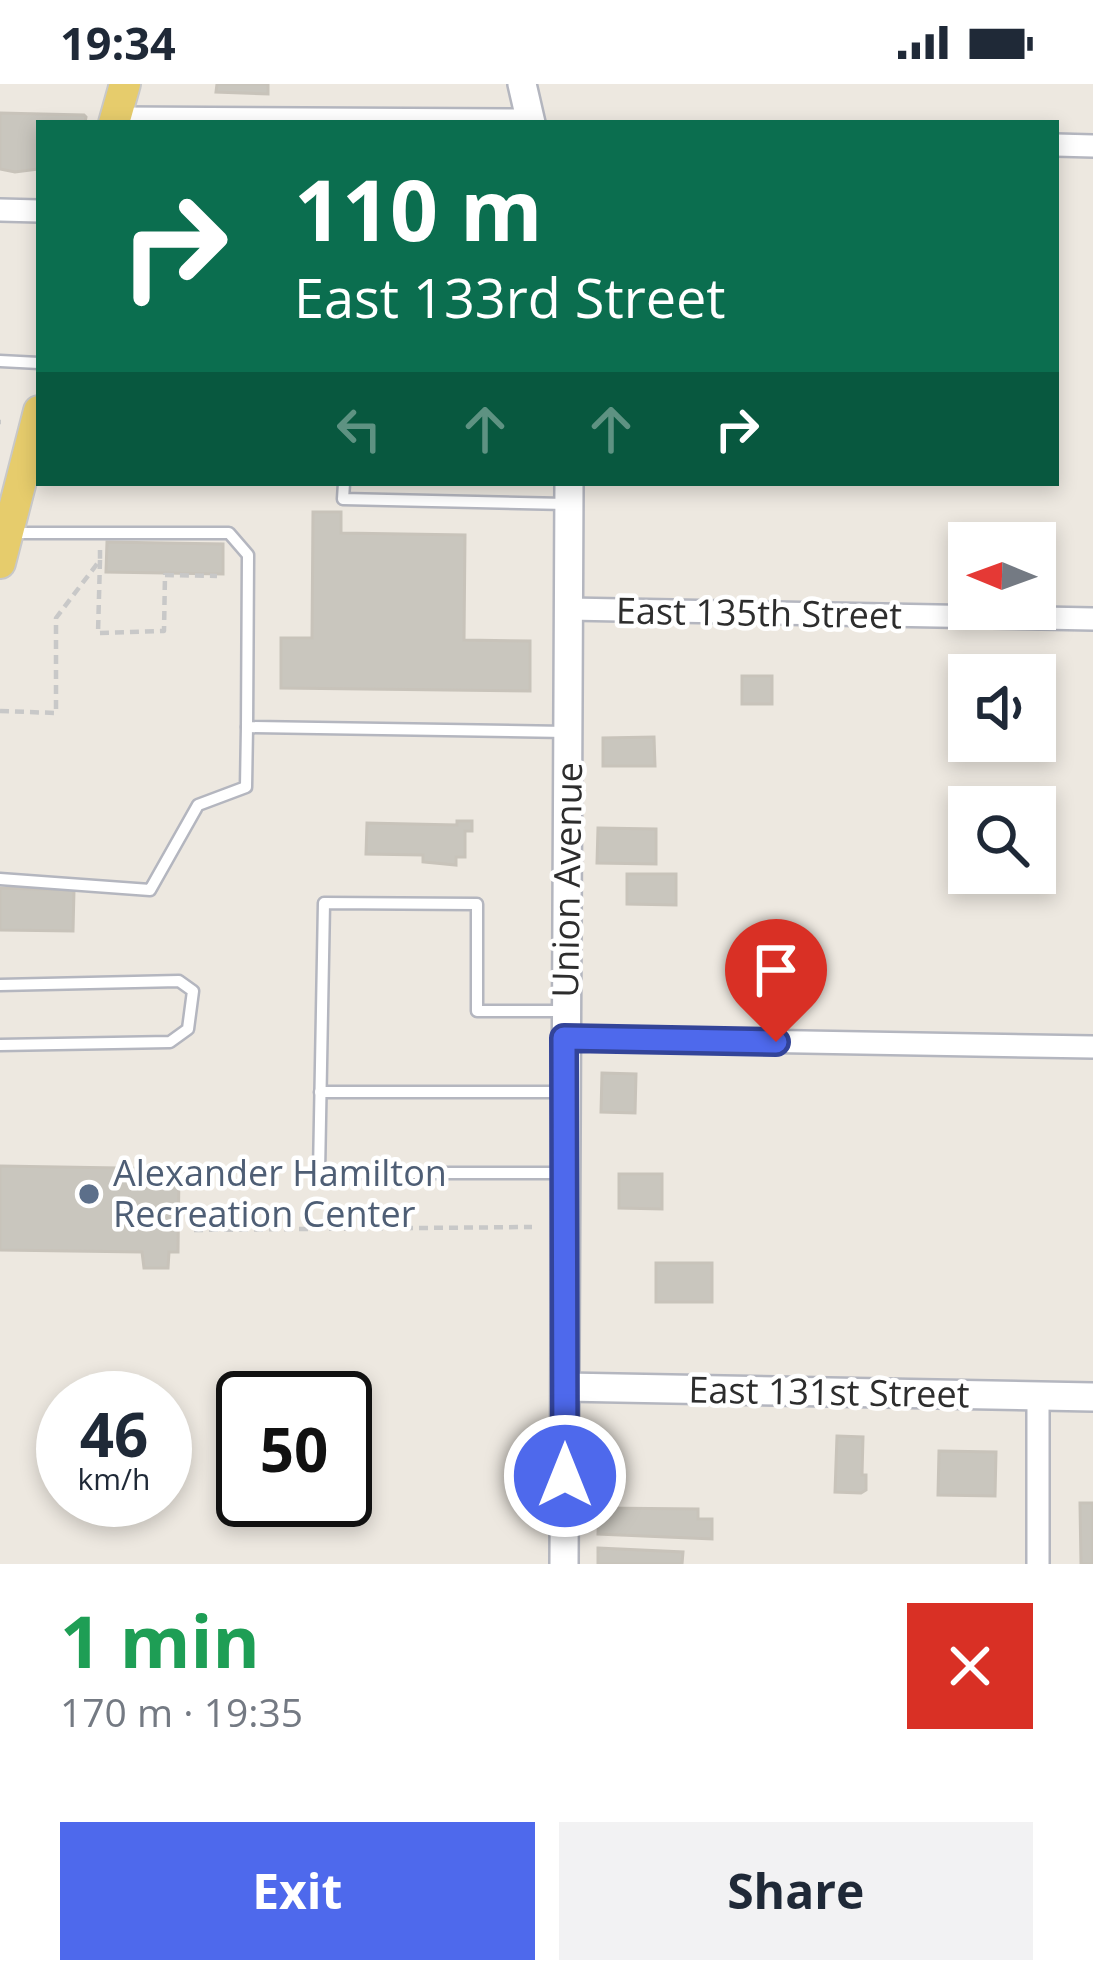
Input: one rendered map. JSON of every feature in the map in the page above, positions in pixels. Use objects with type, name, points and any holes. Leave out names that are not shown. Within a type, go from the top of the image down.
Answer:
[{"type":"main road","points":[[115,120],[125,84]]},
{"type":"main road","points":[[522,84],[530,120]]},
{"type":"main road","points":[[0,563],[36,423]]},
{"type":"main road","name":"Union Avenue","points":[[564,1564],[569,493]]},
{"type":"main road","name":"East 131st Street","points":[[566,1388],[1093,1397]]},
{"type":"street","points":[[1059,145],[1093,146]]},
{"type":"street","points":[[0,210],[36,211]]},
{"type":"street","name":"East 135th Street","points":[[569,609],[1093,619]]},
{"type":"street","points":[[565,1024],[1093,1047]]},
{"type":"street","points":[[1038,1396],[1038,1564]]},
{"type":"lane","points":[[0,361],[36,364]]},
{"type":"lane","points":[[344,486],[344,499],[569,493]]},
{"type":"lane","points":[[396,486],[396,500]]},
{"type":"lane","points":[[0,880],[150,890],[199,805],[247,787],[248,555],[229,533],[8,533]]},
{"type":"lane","points":[[247,727],[569,732]]},
{"type":"lane","points":[[565,1024],[477,1011],[477,904],[325,903],[319,1173],[565,1173]]},
{"type":"lane","points":[[0,985],[179,981],[193,991],[188,1029],[170,1042],[0,1046]]},
{"type":"lane","points":[[320,1092],[564,1092]]},
{"type":"path","points":[[101,533],[98,633],[164,631],[165,575],[217,576]]},
{"type":"path","points":[[0,711],[56,713],[56,618],[100,560]]},
{"type":"path","points":[[194,1230],[532,1227]]},
{"type":"building","points":[[217,84],[268,84],[268,94],[216,92]]},
{"type":"building","points":[[0,113],[86,117],[36,120],[36,169],[0,169]]},
{"type":"building","points":[[313,512],[341,512],[341,533],[465,535],[464,640],[530,641],[530,691],[281,688],[281,638],[312,638]]},
{"type":"building","points":[[107,542],[223,544],[223,574],[106,572]]},
{"type":"building","points":[[742,676],[772,676],[772,704],[742,704]]},
{"type":"building","points":[[654,737],[655,766],[603,766],[603,738]]},
{"type":"building","points":[[457,821],[472,821],[472,831],[465,831],[465,857],[456,857],[456,865],[423,862],[423,855],[366,854],[367,823],[457,825]]},
{"type":"building","points":[[598,828],[656,829],[656,864],[597,863]]},
{"type":"building","points":[[627,874],[676,874],[676,905],[627,904]]},
{"type":"building","points":[[0,888],[74,890],[73,931],[0,930]]},
{"type":"building","points":[[602,1073],[636,1074],[635,1113],[601,1112]]},
{"type":"building","name":"Alexander Hamilton Recreation Center","points":[[0,1166],[179,1169],[178,1252],[169,1252],[168,1268],[144,1268],[142,1252],[0,1250]]},
{"type":"building","points":[[619,1174],[662,1174],[662,1209],[619,1208]]},
{"type":"building","points":[[656,1263],[712,1263],[712,1302],[656,1302]]},
{"type":"building","points":[[837,1436],[863,1437],[866,1490],[861,1493],[835,1492]]},
{"type":"building","points":[[939,1451],[996,1452],[995,1496],[938,1495]]},
{"type":"building","points":[[1080,1503],[1093,1503],[1093,1564],[1081,1564]]},
{"type":"building","points":[[599,1508],[698,1509],[698,1519],[712,1519],[712,1539],[598,1534]]},
{"type":"building","points":[[598,1548],[683,1552],[682,1564],[598,1564]]},
{"type":"place","name":"Alexander Hamilton Recreation Center","points":[[89,1194]]},
{"type":"route","points":[[565,1476],[564,1038],[776,1042]]}]
